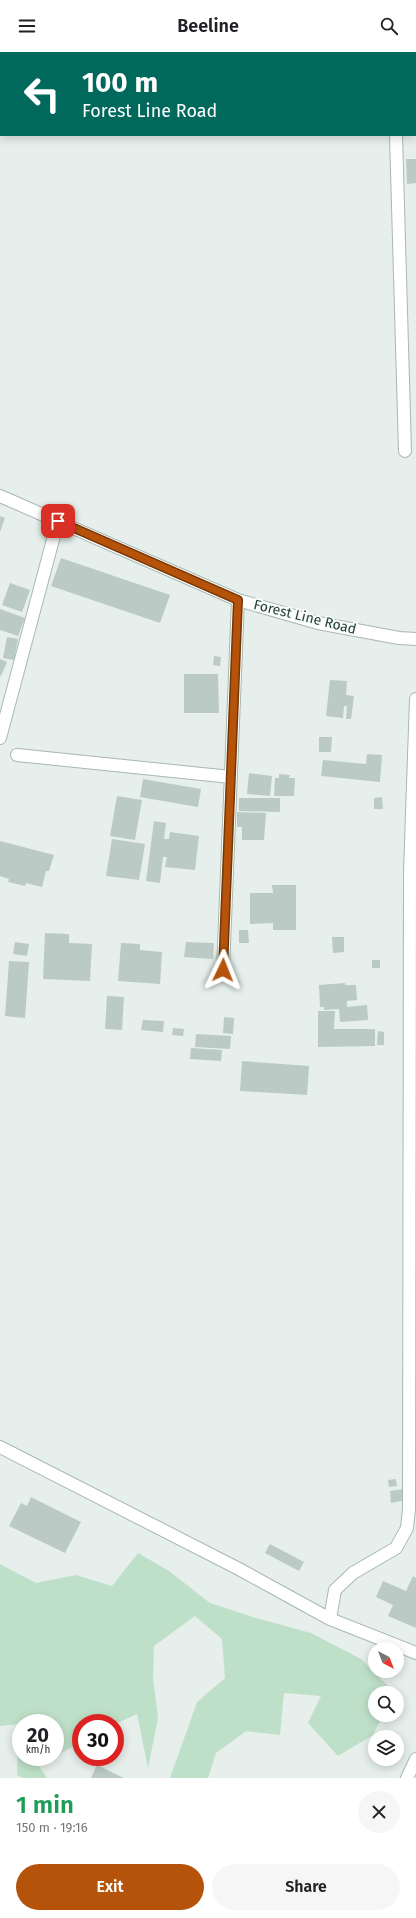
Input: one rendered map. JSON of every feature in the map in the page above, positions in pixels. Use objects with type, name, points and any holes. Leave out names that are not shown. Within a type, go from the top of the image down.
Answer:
[{"type":"street","points":[[396,136],[405,451]]},
{"type":"street","name":"Forest Line Road","points":[[0,496],[238,600],[318,623],[400,638],[416,639]]},
{"type":"street","points":[[0,738],[58,521]]},
{"type":"street","points":[[223,970],[238,600]]},
{"type":"street","points":[[330,1619],[334,1590],[353,1573],[396,1548],[407,1528],[409,1509],[410,871],[416,699]]},
{"type":"street","points":[[17,755],[231,777]]},
{"type":"street","points":[[0,1447],[232,1566],[330,1619],[416,1653]]},
{"type":"street","points":[[407,1778],[416,1759]]},
{"type":"green space","points":[[138,1553],[169,1571],[210,1603],[256,1618],[311,1633],[361,1659],[368,1666],[368,1678],[380,1678],[388,1686],[368,1686],[368,1722],[380,1722],[376,1730],[368,1730],[368,1738],[338,1756],[308,1723],[321,1696],[284,1693],[280,1735],[246,1731],[216,1753],[208,1778],[170,1778],[197,1702],[225,1678],[222,1639],[195,1616],[154,1646],[153,1678],[158,1718],[148,1768],[137,1714],[124,1720],[124,1714],[72,1714],[72,1747],[64,1752],[64,1714],[12,1714],[12,1725],[0,1726],[0,1564],[36,1583],[76,1575],[112,1586]]},
{"type":"green space","points":[[17,1766],[39,1766],[47,1778],[23,1778],[17,1775]]},
{"type":"building","points":[[406,159],[416,159],[416,183],[407,184]]},
{"type":"building","points":[[0,516],[5,518],[0,532]]},
{"type":"building","points":[[61,558],[170,595],[160,623],[51,586]]},
{"type":"building","points":[[10,583],[30,590],[22,612],[2,605]]},
{"type":"building","points":[[0,609],[25,618],[18,636],[0,630]]},
{"type":"building","points":[[7,637],[18,639],[14,660],[3,658]]},
{"type":"building","points":[[214,656],[221,657],[220,666],[213,665]]},
{"type":"building","points":[[0,659],[7,662],[1,676],[0,675]]},
{"type":"building","points":[[184,674],[218,674],[219,713],[184,713]]},
{"type":"building","points":[[330,680],[347,681],[346,695],[354,696],[351,719],[346,719],[347,706],[344,706],[343,718],[326,716]]},
{"type":"building","points":[[319,737],[332,737],[331,752],[319,752]]},
{"type":"building","points":[[367,754],[382,755],[380,782],[321,776],[323,760],[366,764]]},
{"type":"building","points":[[249,773],[272,776],[270,796],[247,794]]},
{"type":"building","points":[[279,774],[290,775],[289,778],[295,778],[294,796],[274,796],[275,778],[279,778]]},
{"type":"building","points":[[143,779],[201,789],[198,807],[140,797]]},
{"type":"building","points":[[117,796],[142,800],[135,840],[110,836]]},
{"type":"building","points":[[382,797],[383,809],[374,809],[374,798]]},
{"type":"building","points":[[239,798],[280,798],[280,812],[239,811]]},
{"type":"building","points":[[237,812],[266,813],[264,840],[242,840],[242,827],[237,827]]},
{"type":"building","points":[[154,821],[166,823],[164,839],[169,839],[170,832],[199,836],[195,870],[165,867],[167,857],[163,857],[160,883],[146,881]]},
{"type":"building","points":[[112,839],[145,844],[139,880],[106,876]]},
{"type":"building","points":[[0,841],[54,855],[49,871],[46,871],[42,887],[26,883],[25,886],[8,882],[9,879],[0,876]]},
{"type":"building","points":[[272,885],[296,885],[296,930],[273,930],[273,923],[250,924],[250,893],[273,893]]},
{"type":"building","points":[[239,930],[248,930],[249,943],[239,943]]},
{"type":"building","points":[[45,933],[69,934],[69,943],[92,944],[90,981],[43,979]]},
{"type":"building","points":[[332,937],[344,937],[344,952],[333,953]]},
{"type":"building","points":[[15,942],[29,944],[27,956],[13,954]]},
{"type":"building","points":[[186,942],[214,943],[213,959],[184,957]]},
{"type":"building","points":[[121,943],[140,944],[140,950],[162,952],[160,984],[118,981]]},
{"type":"building","points":[[372,960],[380,960],[380,968],[372,968]]},
{"type":"building","points":[[9,961],[29,962],[25,1018],[5,1016]]},
{"type":"building","points":[[345,983],[345,985],[356,985],[357,1000],[347,1001],[347,1007],[367,1005],[368,1020],[340,1022],[339,1009],[324,1010],[324,1007],[320,1007],[319,985]]},
{"type":"building","points":[[107,996],[124,997],[122,1030],[105,1029]]},
{"type":"building","points":[[318,1011],[335,1011],[334,1029],[375,1029],[375,1046],[318,1047]]},
{"type":"building","points":[[224,1017],[234,1018],[233,1034],[223,1033]]},
{"type":"building","points":[[143,1020],[164,1021],[163,1032],[141,1030]]},
{"type":"building","points":[[173,1028],[184,1029],[183,1036],[172,1035]]},
{"type":"building","points":[[378,1031],[384,1032],[384,1045],[377,1045]]},
{"type":"building","points":[[196,1034],[231,1036],[230,1049],[195,1047]]},
{"type":"building","points":[[191,1048],[222,1050],[221,1061],[190,1059]]},
{"type":"building","points":[[242,1061],[309,1066],[307,1095],[240,1091]]},
{"type":"building","points":[[396,1479],[397,1486],[389,1487],[388,1480]]},
{"type":"building","points":[[404,1489],[406,1500],[391,1503],[390,1491]]},
{"type":"building","points":[[31,1497],[81,1522],[65,1553],[9,1526],[21,1503],[27,1506]]},
{"type":"building","points":[[270,1544],[304,1562],[299,1571],[265,1553]]},
{"type":"building","points":[[413,1576],[416,1578],[416,1628],[388,1616],[393,1605],[376,1597],[383,1581],[406,1591]]},
{"type":"building","points":[[97,1766],[99,1766],[124,1778],[91,1778]]},
{"type":"route","points":[[58,521],[238,600],[223,970]]}]
